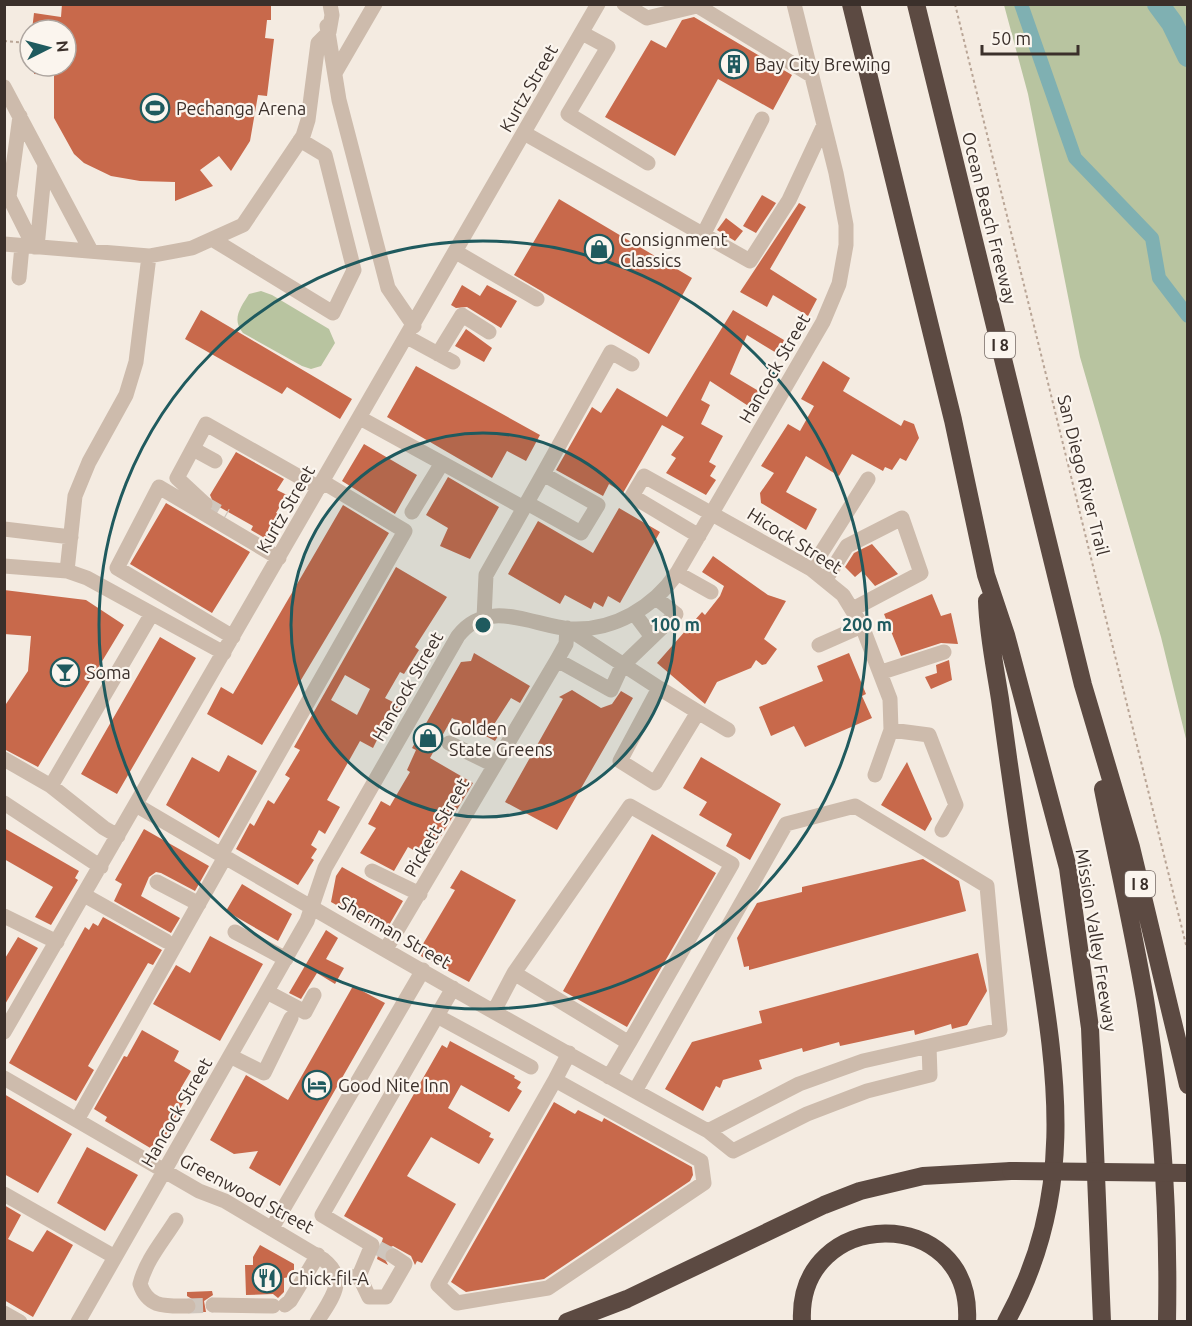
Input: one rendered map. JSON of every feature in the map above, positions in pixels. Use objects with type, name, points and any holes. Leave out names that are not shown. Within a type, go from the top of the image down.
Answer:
[{"type":"highway","points":[[851,4],[953,420],[986,575],[992,650],[1053,1050],[1057,1108],[1056,1150],[1049,1203],[1029,1270],[1006,1322]]},
{"type":"highway","name":"Ocean Beach Freeway","points":[[916,4],[1083,686]]},
{"type":"highway","name":"Mission Valley Freeway","points":[[986,575],[1006,635],[1068,868],[1078,928],[1093,1064],[1102,1322]]},
{"type":"highway","points":[[1083,686],[1134,935],[1156,1079],[1167,1234],[1167,1322]]},
{"type":"highway","name":"I 8","points":[[1083,686],[1131,847],[1188,1085]]},
{"type":"highway","points":[[567,1322],[627,1299],[824,1205],[860,1191],[923,1176],[1011,1171],[1188,1173]]},
{"type":"highway","points":[[802,1322],[802,1299],[810,1276],[823,1259],[854,1239],[881,1232],[907,1234],[940,1252],[963,1285],[967,1303],[967,1322]]},
{"type":"street","points":[[321,4],[329,32],[339,100],[388,288],[410,331],[438,354],[453,362]]},
{"type":"street","points":[[4,244],[149,256],[192,248],[243,225],[300,140],[308,120],[318,43],[329,32],[332,15],[330,4]]},
{"type":"street","points":[[335,72],[375,4]]},
{"type":"street","name":"Kurtz Street","points":[[4,1032],[598,4]]},
{"type":"street","points":[[624,4],[647,18],[701,5],[811,75]]},
{"type":"street","name":"Hancock Street","points":[[78,1322],[286,959],[307,921],[325,868],[456,640],[467,627],[484,618],[511,615],[567,628],[593,627],[634,613],[656,598],[677,573],[823,322],[839,284],[843,266],[846,225],[794,4]]},
{"type":"street","points":[[582,33],[608,47],[568,114],[648,163]]},
{"type":"street","points":[[4,87],[92,251]]},
{"type":"street","points":[[20,116],[7,192],[31,246]]},
{"type":"street","points":[[703,235],[762,120]]},
{"type":"street","points":[[524,133],[750,261],[789,200],[824,125]]},
{"type":"street","points":[[212,238],[333,313],[354,270],[325,155],[300,140]]},
{"type":"street","points":[[20,279],[31,246],[45,164]]},
{"type":"street","points":[[456,252],[537,299]]},
{"type":"street","points":[[67,571],[75,496],[89,462],[126,395],[136,362],[149,256]]},
{"type":"street","points":[[438,354],[462,315],[489,332]]},
{"type":"street","points":[[484,618],[486,575],[611,352],[632,364]]},
{"type":"street","points":[[360,418],[442,463],[581,533],[598,505],[543,474]]},
{"type":"street","points":[[77,1120],[405,531],[206,424],[177,478],[205,504]]},
{"type":"street","points":[[193,449],[215,460]]},
{"type":"street","points":[[412,512],[442,463]]},
{"type":"street","name":"Hicock Street","points":[[699,536],[632,496],[644,476],[811,569],[843,594],[854,609],[862,626],[882,672],[890,699],[891,730],[875,775]]},
{"type":"street","points":[[811,569],[868,479]]},
{"type":"street","points":[[233,637],[117,568],[159,487],[281,555]]},
{"type":"street","points":[[226,516],[233,524],[281,555]]},
{"type":"street","points":[[826,579],[847,546],[902,518],[921,573],[854,609]]},
{"type":"street","points":[[4,529],[71,537]]},
{"type":"street","points":[[4,566],[67,571],[87,578],[224,653]]},
{"type":"street","points":[[677,573],[711,592]]},
{"type":"street","points":[[557,660],[610,690],[622,666],[676,614],[656,598]]},
{"type":"street","points":[[634,613],[652,637]]},
{"type":"street","points":[[51,786],[152,615]]},
{"type":"street","points":[[819,645],[862,626]]},
{"type":"street","points":[[567,628],[622,666],[728,730]]},
{"type":"street","name":"Pickett Street","points":[[386,949],[557,660],[566,644],[567,628]]},
{"type":"street","points":[[882,672],[944,652]]},
{"type":"street","points":[[659,688],[620,761],[655,783],[698,712]]},
{"type":"street","points":[[891,730],[929,735],[956,805],[942,830]]},
{"type":"street","points":[[449,743],[494,765]]},
{"type":"street","points":[[4,759],[51,786],[104,828],[118,836]]},
{"type":"street","points":[[4,803],[100,867]]},
{"type":"street","name":"Sherman Street","points":[[136,806],[609,1077],[708,1131],[733,1151],[807,1114],[867,1091],[930,1075],[929,1046]]},
{"type":"street","points":[[494,1011],[514,973],[630,806],[732,864],[609,1077]]},
{"type":"street","points":[[634,1091],[786,824],[855,806],[987,886],[1000,1030],[863,1061],[799,1084],[708,1131]]},
{"type":"street","points":[[372,871],[420,894]]},
{"type":"street","points":[[157,882],[199,904]]},
{"type":"street","points":[[84,895],[166,941]]},
{"type":"street","points":[[4,916],[57,942]]},
{"type":"street","points":[[235,932],[286,959]]},
{"type":"street","points":[[272,1227],[423,970]]},
{"type":"street","points":[[514,973],[629,1043]]},
{"type":"street","points":[[358,1276],[375,1246],[322,1215],[453,988]]},
{"type":"street","points":[[267,992],[305,1012],[314,995]]},
{"type":"street","points":[[437,1016],[531,1067]]},
{"type":"street","points":[[230,1056],[264,1073],[291,1018]]},
{"type":"street","points":[[555,1080],[701,1161],[704,1183],[548,1288],[457,1303],[438,1285],[569,1053]]},
{"type":"street","name":"Greenwood Street","points":[[4,1078],[165,1171],[272,1227],[318,1255],[331,1266],[337,1279]]},
{"type":"street","points":[[4,1194],[115,1257]]},
{"type":"street","points":[[176,1220],[157,1247],[143,1273],[141,1284],[150,1301],[158,1305],[188,1306]]},
{"type":"street","points":[[213,1305],[279,1305],[290,1301],[318,1255]]},
{"type":"street","points":[[358,1276],[369,1297],[386,1298],[405,1264],[393,1256]]},
{"type":"street","points":[[317,1322],[336,1290],[337,1279],[358,1276]]},
{"type":"street","points":[[4,1313],[20,1322]]},
{"type":"path","name":"San Diego River Trail","points":[[955,4],[1188,953]]},
{"type":"green space","points":[[1004,5],[1187,5],[1187,743],[1161,637],[1080,357],[1028,94]]},
{"type":"green space","points":[[261,291],[272,295],[329,329],[335,343],[321,366],[311,369],[302,366],[243,333],[239,328],[240,308],[249,294]]},
{"type":"building","name":"Pechanga Arena","points":[[62,4],[271,4],[271,20],[267,20],[265,38],[274,39],[267,96],[258,95],[250,141],[231,171],[219,156],[200,170],[213,186],[175,201],[175,182],[140,181],[111,176],[84,163],[74,154],[54,118],[54,78],[78,78],[78,18],[33,18],[34,13],[61,17]]},
{"type":"building","points":[[694,17],[792,75],[773,110],[718,79],[675,156],[605,117],[651,40],[666,48],[682,20]]},
{"type":"building","points":[[762,195],[776,203],[756,233],[743,226]]},
{"type":"building","points":[[559,199],[692,278],[649,354],[514,275]]},
{"type":"building","points":[[799,203],[806,207],[770,269],[817,299],[808,316],[773,295],[767,307],[740,292]]},
{"type":"building","points":[[726,218],[743,231],[735,241],[717,230]]},
{"type":"building","points":[[462,285],[480,296],[487,285],[517,301],[501,328],[467,307],[456,308],[451,305]]},
{"type":"building","points":[[201,310],[352,399],[340,419],[287,387],[282,394],[185,339]]},
{"type":"building","points":[[733,310],[784,340],[778,354],[747,335],[738,355],[730,374],[762,393],[753,409],[710,381],[701,400],[710,405],[701,424],[723,436],[709,462],[716,466],[710,476],[716,480],[706,495],[666,473],[676,458],[671,455],[684,437],[662,425],[623,493],[609,484],[603,496],[556,470],[592,407],[601,413],[617,388],[667,417]]},
{"type":"building","points":[[466,329],[492,348],[484,362],[455,346]]},
{"type":"building","points":[[823,361],[850,378],[843,391],[901,426],[904,420],[914,424],[919,438],[906,461],[900,458],[892,470],[885,467],[883,471],[852,454],[839,476],[806,456],[786,492],[817,509],[806,530],[761,503],[760,493],[774,473],[761,466],[788,424],[800,431],[814,406],[801,399]]},
{"type":"building","points":[[416,366],[540,435],[526,461],[507,451],[492,478],[387,417]]},
{"type":"building","points":[[364,444],[417,475],[395,514],[342,481]]},
{"type":"building","points":[[236,452],[284,479],[277,490],[287,495],[276,513],[282,516],[268,540],[251,530],[253,526],[214,504],[210,495]]},
{"type":"building","points":[[448,477],[499,507],[470,559],[440,546],[448,528],[426,515]]},
{"type":"building","points":[[166,503],[250,552],[212,613],[130,564]]},
{"type":"building","points":[[343,505],[389,533],[262,745],[207,714],[221,687],[233,694]]},
{"type":"building","points":[[619,508],[660,532],[620,603],[608,596],[603,607],[594,602],[591,609],[565,595],[560,604],[508,574],[538,521],[593,553]]},
{"type":"building","points":[[872,544],[898,574],[875,586],[862,571],[855,577],[845,567],[854,553]]},
{"type":"building","points":[[713,556],[768,595],[786,601],[764,639],[777,649],[766,664],[762,665],[756,660],[751,668],[717,682],[705,704],[657,663],[702,612],[705,615],[720,596],[724,586],[702,572]]},
{"type":"building","points":[[396,567],[447,597],[415,647],[419,650],[404,674],[400,672],[385,698],[399,705],[388,724],[386,722],[373,748],[360,741],[327,800],[340,807],[325,834],[319,830],[311,845],[317,849],[311,858],[314,860],[298,885],[236,849],[250,823],[254,826],[268,800],[274,804],[290,778],[285,775],[300,750],[294,747]],"holes":[[[345,675],[370,689],[357,715],[331,700]]]},
{"type":"building","points":[[4,590],[86,600],[124,625],[38,767],[4,749],[4,707],[28,671],[31,636],[4,634]]},
{"type":"building","points":[[932,594],[941,616],[951,613],[958,644],[941,643],[901,656],[884,614]]},
{"type":"building","points":[[160,637],[196,658],[117,794],[81,774]]},
{"type":"building","points":[[474,653],[530,686],[520,703],[511,698],[493,726],[501,731],[495,741],[452,718],[430,758],[473,783],[428,858],[408,847],[394,871],[360,853],[376,828],[368,824],[381,801],[390,806],[410,772],[407,770],[416,750],[412,748],[461,662],[471,661]]},
{"type":"building","points":[[849,653],[866,694],[862,696],[872,718],[805,747],[794,726],[771,736],[759,707],[823,681],[817,666]]},
{"type":"building","points":[[949,660],[952,680],[931,689],[925,677],[937,673],[936,665]]},
{"type":"building","points":[[572,690],[601,708],[612,704],[621,691],[633,698],[557,830],[505,802],[563,699],[559,697]]},
{"type":"building","points":[[228,755],[257,771],[219,838],[166,805],[192,757],[219,772]]},
{"type":"building","points":[[701,757],[781,804],[750,860],[726,846],[732,834],[699,815],[707,802],[683,788]]},
{"type":"building","points":[[907,762],[932,819],[925,831],[881,805]]},
{"type":"building","points":[[4,828],[79,871],[75,878],[78,880],[51,925],[35,917],[53,887],[4,859]]},
{"type":"building","points":[[144,829],[209,866],[195,891],[161,873],[156,872],[149,877],[141,896],[180,918],[171,933],[114,901],[122,884],[115,880]]},
{"type":"building","points":[[652,834],[716,873],[627,1027],[563,991]]},
{"type":"building","points":[[923,859],[959,881],[966,911],[749,970],[749,966],[744,967],[737,938],[757,903],[802,892],[802,887]]},
{"type":"building","points":[[342,867],[403,901],[385,932],[331,902],[336,876]]},
{"type":"building","points":[[461,870],[516,900],[469,982],[417,954],[455,890],[450,888]]},
{"type":"building","points":[[242,884],[292,914],[278,941],[226,911]]},
{"type":"building","points":[[103,917],[162,950],[153,965],[148,963],[88,1066],[94,1070],[76,1101],[9,1063],[85,927],[89,930],[93,923],[98,926]]},
{"type":"building","points":[[326,930],[338,938],[326,959],[344,968],[335,984],[317,973],[301,999],[289,993]]},
{"type":"building","points":[[210,936],[263,964],[220,1041],[153,1004],[176,965],[190,973]]},
{"type":"building","points":[[18,937],[38,948],[4,1006],[4,960]]},
{"type":"building","points":[[978,953],[987,991],[967,1025],[952,1029],[951,1024],[915,1035],[914,1030],[840,1046],[839,1042],[803,1052],[802,1048],[759,1060],[762,1069],[723,1080],[720,1088],[716,1086],[703,1111],[665,1089],[692,1042],[762,1023],[759,1011]]},
{"type":"building","name":"Good Nite Inn","points":[[353,986],[385,1003],[280,1186],[249,1168],[258,1151],[234,1154],[210,1140],[246,1075],[288,1100]]},
{"type":"building","points":[[142,1030],[179,1051],[174,1061],[191,1071],[181,1088],[189,1092],[157,1152],[105,1121],[107,1117],[94,1109],[124,1056],[127,1057]]},
{"type":"building","points":[[450,1041],[515,1076],[514,1078],[521,1082],[517,1088],[522,1091],[509,1112],[461,1085],[448,1108],[491,1133],[489,1137],[494,1139],[479,1164],[431,1137],[407,1176],[456,1204],[422,1263],[417,1261],[415,1265],[411,1256],[393,1246],[388,1248],[383,1255],[388,1265],[377,1259],[383,1238],[344,1216],[442,1045],[447,1048]]},
{"type":"building","points":[[4,1094],[72,1134],[38,1193],[4,1174]]},
{"type":"building","points":[[554,1102],[575,1114],[578,1110],[602,1122],[604,1118],[692,1167],[693,1175],[690,1181],[544,1279],[466,1292],[451,1282]]},
{"type":"building","points":[[87,1147],[138,1175],[105,1231],[57,1203]]},
{"type":"building","points":[[4,1205],[21,1215],[8,1239],[33,1252],[47,1230],[73,1245],[33,1317],[4,1300]]},
{"type":"building","name":"Chick-fil-A","points":[[260,1245],[294,1264],[294,1276],[284,1278],[284,1292],[278,1298],[273,1294],[246,1295],[245,1265],[253,1265],[253,1257]]},
{"type":"building","points":[[212,1291],[213,1295],[204,1301],[206,1312],[195,1312],[197,1302],[187,1296],[187,1292]]},
{"type":"waterway","points":[[1021,4],[1075,158],[1152,238],[1159,278],[1188,316]]},
{"type":"waterway","points":[[1158,4],[1172,23],[1188,56]]},
{"type":"tunnel","points":[[205,504],[226,516]]},
{"type":"tunnel","points":[[378,1248],[393,1256]]},
{"type":"tunnel","points":[[188,1306],[213,1305]]},
{"type":"place","name":"Bay City Brewing","points":[[734,64]]},
{"type":"place","name":"Pechanga Arena","points":[[155,108]]},
{"type":"place","name":"Consignment Classics","points":[[599,249]]},
{"type":"place","name":"Soma","points":[[65,672]]},
{"type":"place","name":"Golden State Greens","points":[[428,738]]},
{"type":"place","name":"Good Nite Inn","points":[[317,1085]]},
{"type":"place","name":"Chick-fil-A","points":[[267,1278]]}]
